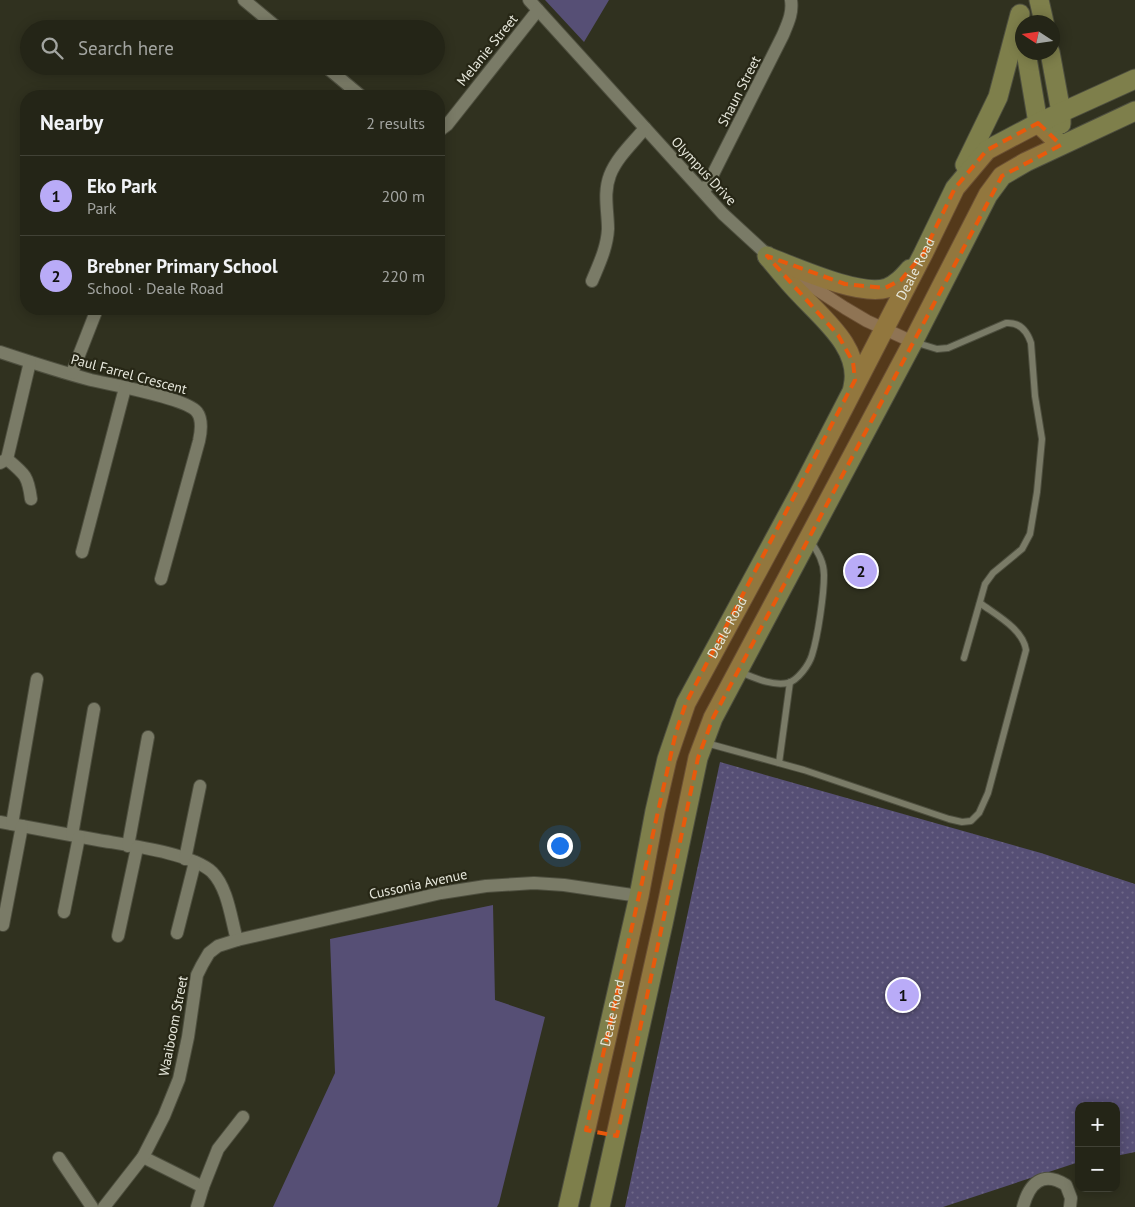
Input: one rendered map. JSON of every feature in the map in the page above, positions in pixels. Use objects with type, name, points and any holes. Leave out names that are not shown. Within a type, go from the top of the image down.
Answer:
[{"type":"street","points":[[244,0],[268,20]]},
{"type":"street","name":"Olympus Drive","points":[[529,0],[704,192],[767,256],[845,308],[913,342]]},
{"type":"street","name":"Shaun Street","points":[[704,192],[780,42],[789,22],[792,8],[791,0]]},
{"type":"street","points":[[1039,0],[1042,15]]},
{"type":"street","name":"Melanie Street","points":[[445,126],[538,10]]},
{"type":"street","points":[[954,188],[998,97],[1015,31]]},
{"type":"street","points":[[1027,60],[1038,123],[1060,145]]},
{"type":"street","points":[[1051,60],[1061,112],[1060,145]]},
{"type":"street","points":[[336,75],[354,90]]},
{"type":"street","name":"Deale Road","points":[[568,1207],[639,896],[655,811],[676,732],[686,703],[885,329],[954,188],[987,150],[1038,123],[1135,79]]},
{"type":"street","name":"Deale Road","points":[[600,1207],[703,742],[713,718],[776,596],[913,342],[988,195],[1002,176],[1026,162],[1135,111]]},
{"type":"street","points":[[592,281],[607,242],[607,185],[620,159],[645,128]]},
{"type":"street","points":[[767,256],[822,278],[866,289],[885,288],[900,280],[923,254]]},
{"type":"street","points":[[767,256],[838,335],[853,362],[855,372],[853,388],[833,428]]},
{"type":"street","points":[[72,374],[95,315]]},
{"type":"street","name":"Paul Farrel Crescent","points":[[0,352],[189,406],[197,412],[200,420],[199,441],[161,579]]},
{"type":"street","points":[[30,362],[4,461],[25,476],[29,483],[31,499]]},
{"type":"street","points":[[82,552],[124,388]]},
{"type":"street","points":[[750,585],[776,596]]},
{"type":"street","points":[[3,924],[11,824],[37,679]]},
{"type":"street","points":[[64,912],[94,709]]},
{"type":"street","points":[[118,936],[133,847],[148,737]]},
{"type":"street","points":[[177,933],[190,861],[200,786]]},
{"type":"street","points":[[11,824],[166,853],[211,871],[224,891],[237,940]]},
{"type":"street","points":[[639,896],[664,879],[676,862]]},
{"type":"street","name":"Cussonia Avenue","points":[[209,953],[218,946],[237,940],[441,894],[493,885],[534,883],[564,885],[639,896]]},
{"type":"street","points":[[639,896],[651,899],[660,905],[663,924]]},
{"type":"street","name":"Waaiboom Street","points":[[104,1207],[142,1157],[164,1116],[179,1079],[188,1037],[197,975],[209,953]]},
{"type":"street","points":[[197,1207],[218,1149],[243,1117]]},
{"type":"street","points":[[586,1130],[617,1136]]},
{"type":"street","points":[[142,1157],[203,1187]]},
{"type":"street","points":[[59,1158],[92,1207]]},
{"type":"street","points":[[1023,1207],[1028,1193],[1034,1184],[1045,1178],[1051,1178],[1066,1185],[1071,1198],[1070,1207]]},
{"type":"lane","points":[[913,342],[937,349],[948,348],[1010,323],[1023,328],[1031,343],[1035,396],[1042,439],[1030,534],[1022,549],[993,573],[985,584],[964,658]]},
{"type":"lane","points":[[737,671],[766,682],[778,684],[790,682],[803,672],[812,656],[822,599],[824,574],[822,562],[808,537]]},
{"type":"lane","points":[[703,742],[779,763],[948,819],[967,822],[975,818],[988,793],[1026,650],[1022,637],[980,603]]},
{"type":"lane","points":[[779,763],[790,682]]},
{"type":"highlighted area","points":[[1038,123],[1061,145],[1002,176],[713,718],[698,758],[617,1136],[586,1130],[676,732],[686,703],[855,380],[853,362],[838,335],[767,256],[845,284],[885,288],[901,280],[923,254],[955,188],[987,150]]},
{"type":"shaded area","points":[[545,0],[609,0],[584,42]]},
{"type":"shaded area","points":[[720,762],[1041,853],[1135,884],[1135,1152],[1120,1155],[1120,1102],[1075,1102],[1075,1163],[943,1207],[625,1207]]},
{"type":"shaded area","points":[[493,905],[495,1000],[545,1017],[497,1207],[273,1207],[335,1073],[330,939]]},
{"type":"place","name":"Brebner Primary School","points":[[861,571]]},
{"type":"place","name":"Eko Park","points":[[903,995]]}]
